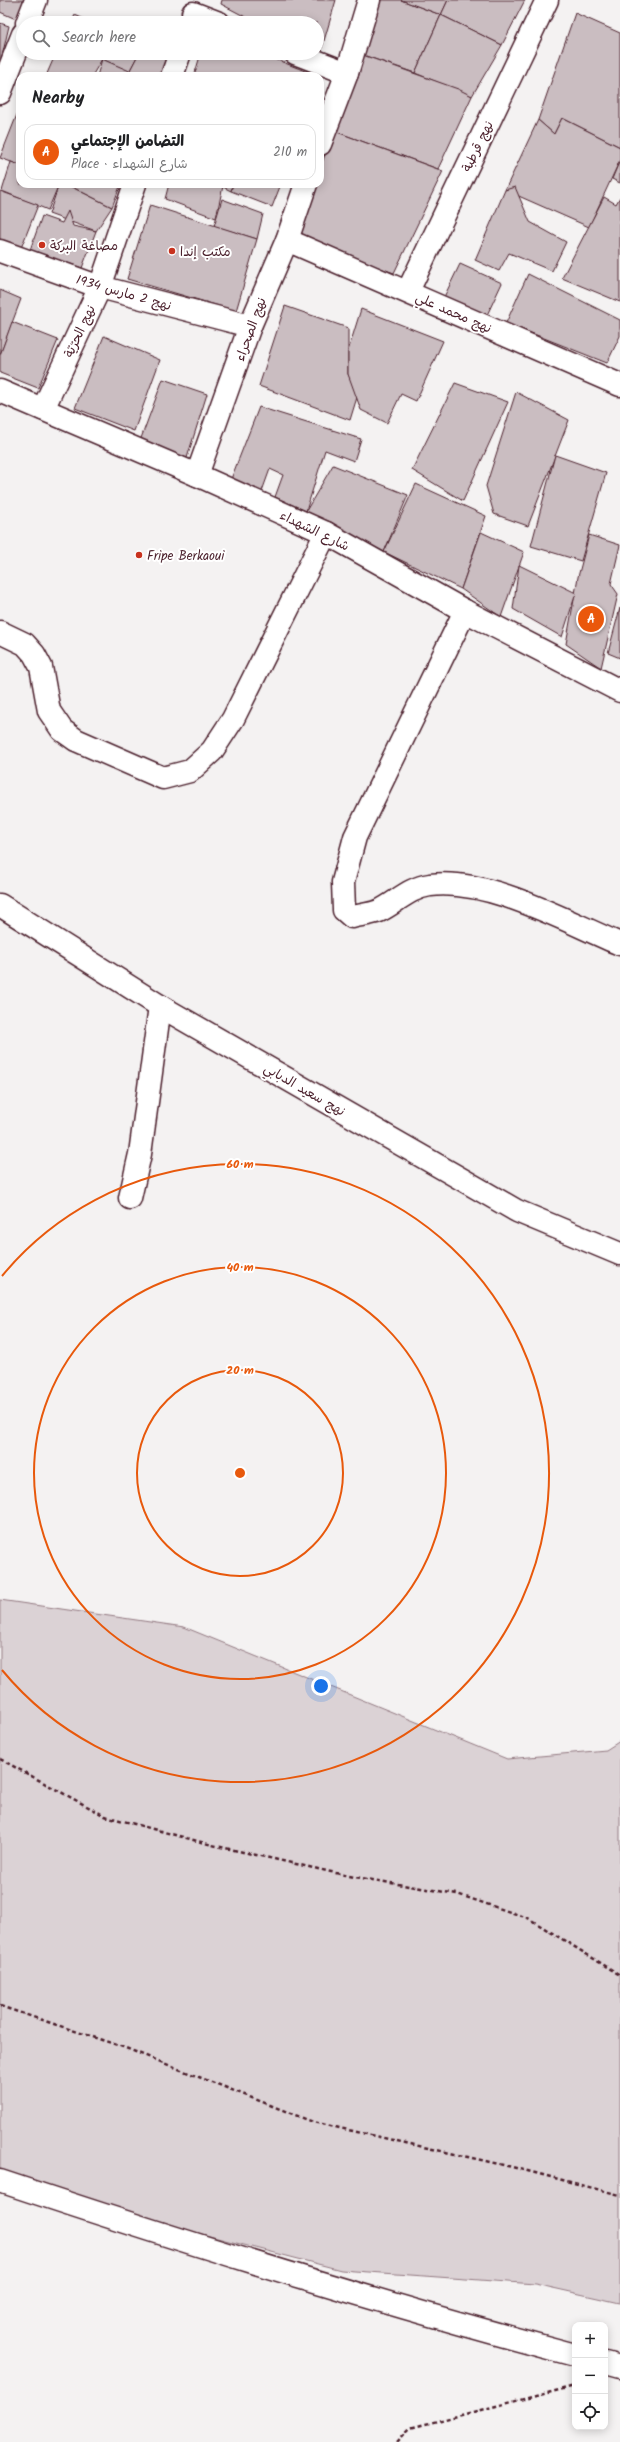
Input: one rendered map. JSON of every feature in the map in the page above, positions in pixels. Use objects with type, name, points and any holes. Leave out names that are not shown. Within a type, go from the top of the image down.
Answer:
[{"type":"street","points":[[30,16],[36,0]]},
{"type":"street","points":[[324,133],[347,73],[369,0]]},
{"type":"street","name":"نهج قرطبة","points":[[408,291],[547,0]]},
{"type":"street","points":[[193,12],[202,16]]},
{"type":"street","points":[[0,93],[16,52]]},
{"type":"street","points":[[173,72],[178,60]]},
{"type":"street","points":[[313,60],[347,73]]},
{"type":"street","name":"نهج الحرّيّة","points":[[43,409],[100,287],[134,188]]},
{"type":"street","name":"نهج الصحراء","points":[[198,475],[250,326],[287,240],[305,188]]},
{"type":"street","name":"نهج محمد علي","points":[[287,240],[408,291],[620,385]]},
{"type":"street","name":"نهج 2 مارس 1934","points":[[0,251],[100,287],[250,326]]},
{"type":"street","name":"شارع الشهداء","points":[[0,391],[198,475],[326,534],[465,611],[620,691]]},
{"type":"street","points":[[0,632],[25,644],[34,654],[41,668],[49,711],[62,730],[76,740],[163,778],[190,771],[212,751],[233,719],[326,534]]},
{"type":"street","points":[[465,611],[355,837],[343,882],[344,910],[352,917],[378,911],[413,889],[430,885],[474,887],[507,896],[620,944]]},
{"type":"street","name":"نهج سعيد الدبابي","points":[[0,905],[160,1006],[517,1211],[620,1254]]},
{"type":"street","points":[[130,1198],[140,1154],[160,1006]]},
{"type":"street","points":[[0,2180],[104,2215],[459,2324],[572,2354]]},
{"type":"street","points":[[608,2364],[620,2367]]},
{"type":"path","points":[[0,1759],[105,1816],[212,1845],[349,1876],[457,1894],[528,1918],[620,1975]]},
{"type":"path","points":[[0,2006],[123,2048],[313,2122],[512,2167],[620,2195]]},
{"type":"path","points":[[397,2442],[410,2428],[572,2387]]},
{"type":"shaded area","points":[[0,1600],[184,1627],[507,1759],[606,1750],[620,1741],[620,2303],[535,2284],[341,2270],[70,2200],[0,2174]]},
{"type":"building","points":[[0,0],[25,0],[19,16],[16,16],[16,19],[0,12]]},
{"type":"building","points":[[222,0],[336,0],[324,41],[324,16],[244,16],[221,4]]},
{"type":"building","points":[[379,0],[401,0],[441,15],[415,73],[360,54]]},
{"type":"building","points":[[401,0],[448,0],[441,15]]},
{"type":"building","points":[[448,0],[525,0],[502,45],[441,15]]},
{"type":"building","points":[[575,13],[620,33],[620,147],[562,118],[554,134],[538,120]]},
{"type":"building","points":[[441,15],[502,45],[472,96],[415,73]]},
{"type":"building","points":[[0,23],[9,26],[0,65]]},
{"type":"building","points":[[360,54],[458,89],[472,96],[438,169],[334,131]]},
{"type":"building","points":[[53,60],[101,60],[94,72],[48,72]]},
{"type":"building","points":[[102,60],[104,60],[132,72],[98,72]]},
{"type":"building","points":[[104,60],[135,60],[129,72]]},
{"type":"building","points":[[135,60],[166,60],[161,72],[129,72]]},
{"type":"building","points":[[199,60],[278,60],[308,72],[195,72]]},
{"type":"building","points":[[16,117],[16,164],[0,158]]},
{"type":"building","points":[[562,118],[620,147],[620,160],[589,227],[505,190],[538,120],[554,134]]},
{"type":"building","points":[[334,131],[443,171],[394,273],[295,237],[313,188],[324,188],[324,157]]},
{"type":"building","points":[[620,160],[620,183],[612,179]]},
{"type":"building","points":[[11,162],[16,164],[16,188],[57,188],[48,210],[2,191]]},
{"type":"building","points":[[515,187],[530,222],[566,242],[552,271],[509,253],[499,271],[475,260],[505,190]]},
{"type":"building","points":[[58,188],[74,188],[112,207],[96,231],[49,214]]},
{"type":"building","points":[[74,188],[119,188],[112,207]]},
{"type":"building","points":[[168,188],[223,188],[216,218],[165,199]]},
{"type":"building","points":[[225,188],[232,188],[231,191]]},
{"type":"building","points":[[232,188],[279,188],[272,207],[231,191]]},
{"type":"building","points":[[0,191],[38,205],[21,248],[0,240]]},
{"type":"building","points":[[604,197],[616,204],[620,197],[620,302],[562,278]]},
{"type":"building","points":[[222,199],[263,214],[257,239],[214,226]]},
{"type":"building","points":[[150,205],[257,239],[236,311],[127,279]]},
{"type":"building","points":[[68,211],[73,226],[96,231],[82,268],[30,250],[42,216],[62,223]]},
{"type":"building","points":[[460,264],[502,283],[487,315],[444,297]]},
{"type":"building","points":[[528,274],[620,320],[620,336],[607,363],[506,323]]},
{"type":"building","points":[[0,290],[21,299],[0,355]]},
{"type":"building","points":[[285,306],[348,328],[348,374],[358,394],[350,420],[259,386]]},
{"type":"building","points":[[361,309],[443,341],[416,401],[401,394],[387,423],[361,410],[348,374],[348,351]]},
{"type":"building","points":[[12,322],[58,340],[38,388],[0,373],[0,355]]},
{"type":"building","points":[[104,336],[160,360],[134,431],[75,408]]},
{"type":"building","points":[[163,379],[207,394],[186,461],[140,441]]},
{"type":"building","points":[[455,383],[508,402],[463,501],[412,470]]},
{"type":"building","points":[[516,392],[569,420],[528,526],[494,514],[486,486]]},
{"type":"building","points":[[259,407],[361,439],[354,461],[325,450],[306,511],[275,497],[283,475],[270,469],[261,494],[231,479]]},
{"type":"building","points":[[555,455],[606,473],[581,561],[531,546]]},
{"type":"building","points":[[333,465],[408,495],[384,552],[306,511]]},
{"type":"building","points":[[416,484],[486,516],[461,589],[384,552]]},
{"type":"building","points":[[481,532],[524,552],[501,617],[461,589]]},
{"type":"building","points":[[589,535],[620,545],[611,584],[618,594],[601,668],[566,644],[578,577]]},
{"type":"building","points":[[519,565],[576,593],[562,637],[513,609]]},
{"type":"building","points":[[620,608],[620,658],[608,653]]},
{"type":"place","name":"مصاغة البركة","points":[[42,245]]},
{"type":"place","name":"مكتب إندا","points":[[172,251]]},
{"type":"place","name":"Fripe Berkaoui","points":[[139,555]]},
{"type":"place","name":"التضامن الإجتماعي","points":[[591,619]]}]
